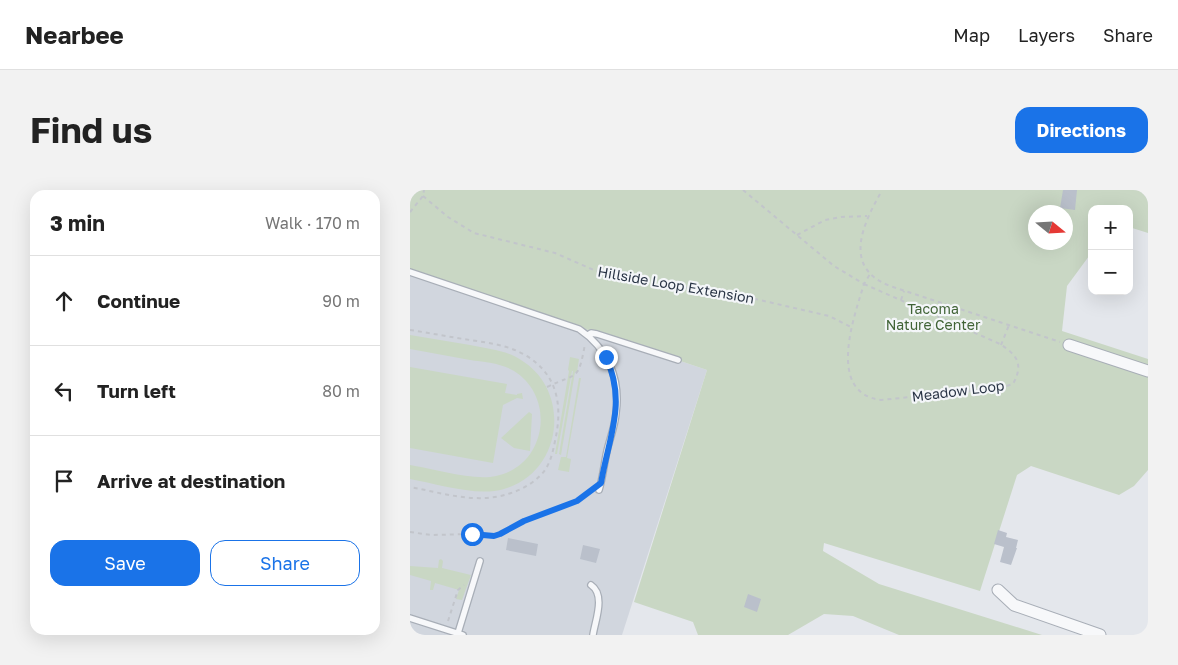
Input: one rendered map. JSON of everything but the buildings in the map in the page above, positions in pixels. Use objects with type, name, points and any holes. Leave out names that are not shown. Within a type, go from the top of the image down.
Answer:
[{"type":"street","points":[[1069,345],[1148,370]]},
{"type":"street","points":[[998,590],[1014,605],[1100,635]]},
{"type":"lane","points":[[410,272],[579,329],[600,347],[615,380],[617,411],[606,452],[599,490]]},
{"type":"lane","points":[[588,335],[592,333],[597,334],[678,360]]},
{"type":"lane","points":[[410,618],[460,634],[480,561]]},
{"type":"lane","points":[[591,585],[595,588],[599,597],[592,635]]},
{"type":"path","points":[[410,212],[424,196],[424,190]]},
{"type":"path","points":[[743,190],[834,266],[864,284],[870,274]]},
{"type":"path","points":[[880,194],[868,216],[863,232],[861,250],[864,266],[870,274],[882,282],[904,290],[1069,345]]},
{"type":"path","name":"Hillside Loop Extension","points":[[424,196],[448,217],[474,233],[555,253],[596,271],[750,298],[828,316],[853,328]]},
{"type":"path","points":[[796,235],[825,220],[841,217],[868,216]]},
{"type":"path","name":"Meadow Loop","points":[[864,284],[1013,352],[1017,360],[1019,374],[1013,384],[1000,388],[881,400],[871,399],[861,394],[848,373],[847,360],[864,284]]},
{"type":"path","points":[[901,300],[904,290]]},
{"type":"path","points":[[1001,345],[1009,325]]},
{"type":"path","points":[[410,330],[513,348],[538,363],[548,375],[559,407],[556,439],[545,471],[533,482],[511,494],[472,499],[410,487]]},
{"type":"path","points":[[547,387],[577,374],[580,369],[588,335]]},
{"type":"path","points":[[410,532],[430,535],[472,534],[494,536],[524,521],[577,501],[601,483]]},
{"type":"path","points":[[446,630],[458,590]]},
{"type":"shaded area","points":[[410,270],[707,370],[622,635],[410,635]]},
{"type":"green space","name":"Tacoma Nature Center","points":[[410,190],[1148,190],[1148,233],[1133,228],[1133,205],[1088,205],[1088,257],[1067,286],[1062,331],[1148,359],[1148,470],[1134,486],[1119,495],[1031,466],[1017,475],[980,591],[824,543],[823,551],[879,584],[1042,635],[899,635],[853,616],[824,614],[788,635],[698,635],[693,622],[634,602],[707,370],[410,270]]},
{"type":"green space","points":[[410,335],[503,352],[521,360],[537,374],[548,391],[554,410],[554,430],[549,449],[539,466],[524,480],[504,489],[482,492],[410,479],[410,465],[477,477],[496,476],[513,470],[526,459],[535,446],[540,430],[540,413],[536,397],[528,383],[514,371],[492,363],[410,349]]},
{"type":"green space","points":[[570,357],[579,359],[577,372],[575,372],[561,455],[559,454],[573,371],[557,454],[555,454]]},
{"type":"green space","points":[[410,367],[507,384],[505,393],[517,395],[522,393],[523,399],[517,398],[503,405],[493,463],[410,448]]},
{"type":"green space","points":[[579,378],[581,378],[567,458],[571,459],[569,472],[558,470],[561,457],[566,457]]},
{"type":"green space","points":[[529,412],[532,414],[530,451],[514,448],[501,438]]},
{"type":"green space","points":[[439,560],[443,561],[442,568],[471,575],[462,600],[456,599],[459,590],[435,583],[433,590],[430,590],[431,581],[410,575],[410,566],[438,568]]},
{"type":"route","points":[[472,534],[494,536],[500,534],[524,521],[577,501],[601,483],[606,452],[617,411],[615,380],[612,368],[606,357]]}]
